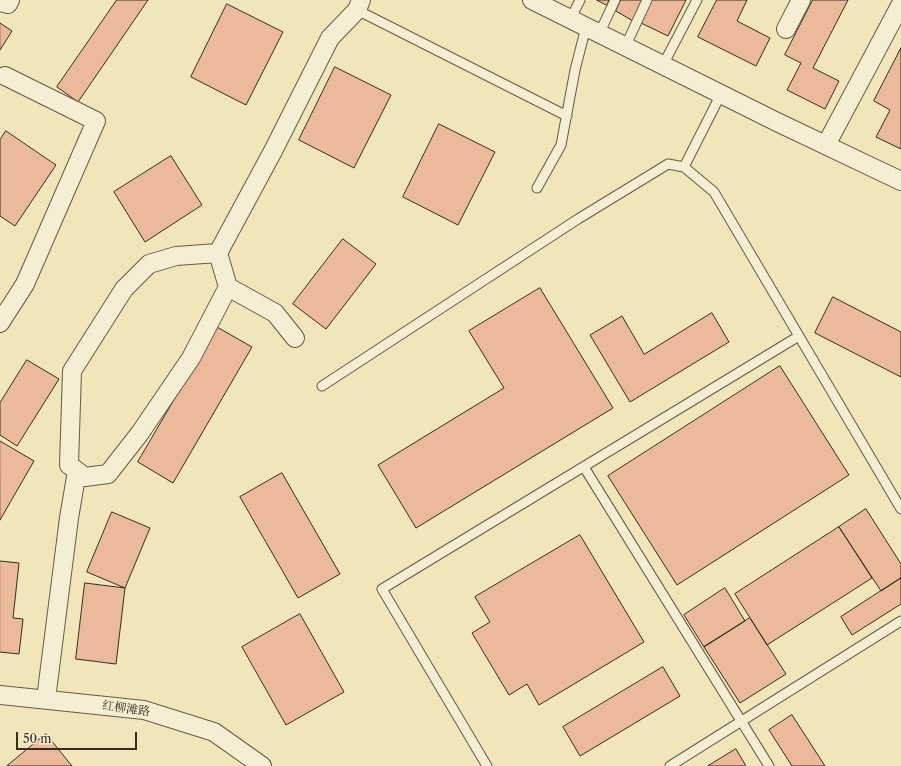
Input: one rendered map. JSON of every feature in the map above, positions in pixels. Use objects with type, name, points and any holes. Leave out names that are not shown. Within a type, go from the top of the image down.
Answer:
[{"type":"street","points":[[0,2],[8,4],[10,0]]},
{"type":"street","points":[[786,29],[801,0]]},
{"type":"street","points":[[543,3],[585,27],[625,47],[901,181]]},
{"type":"street","points":[[826,145],[901,4]]},
{"type":"street","points":[[218,253],[176,256],[149,264],[124,289],[72,371],[69,465],[85,477],[108,474],[140,433],[191,358],[228,287],[218,253],[273,151],[330,38],[359,5]]},
{"type":"street","points":[[0,323],[25,284],[96,122],[5,76]]},
{"type":"street","points":[[228,287],[275,313],[295,338]]},
{"type":"street","points":[[46,699],[69,518],[77,471]]},
{"type":"street","name":"红柳滩路","points":[[0,695],[144,710],[214,732],[262,766]]},
{"type":"lane","points":[[537,188],[561,145],[575,70],[585,27],[580,0]]},
{"type":"lane","points":[[585,27],[615,0]]},
{"type":"lane","points":[[625,47],[647,0]]},
{"type":"lane","points":[[663,65],[698,0]]},
{"type":"lane","points":[[359,5],[567,116]]},
{"type":"lane","points":[[684,167],[721,94]]},
{"type":"lane","points":[[322,386],[571,223],[668,164],[684,167],[714,192],[901,509]]},
{"type":"lane","points":[[487,766],[382,589],[799,336]]},
{"type":"lane","points":[[584,466],[769,766]]},
{"type":"lane","points":[[670,766],[901,621]]},
{"type":"building","points":[[117,0],[148,0],[78,102],[57,87]]},
{"type":"building","points":[[597,0],[609,0],[607,5]]},
{"type":"building","points":[[621,0],[643,0],[633,21],[616,11]]},
{"type":"building","points":[[652,0],[686,0],[668,36],[641,23]]},
{"type":"building","points":[[717,0],[747,0],[737,21],[770,38],[756,66],[698,37]]},
{"type":"building","points":[[813,0],[848,0],[813,68],[839,81],[825,109],[787,90],[801,63],[785,55]]},
{"type":"building","points":[[227,4],[283,32],[246,105],[191,77]]},
{"type":"building","points":[[0,23],[12,31],[0,50]]},
{"type":"building","points":[[901,48],[901,149],[876,137],[890,110],[874,101]]},
{"type":"building","points":[[335,67],[391,95],[354,168],[299,140]]},
{"type":"building","points":[[439,124],[495,152],[458,225],[403,197]]},
{"type":"building","points":[[6,131],[56,165],[15,226],[0,216],[0,140]]},
{"type":"building","points":[[171,156],[202,205],[145,242],[114,192]]},
{"type":"building","points":[[343,239],[376,264],[326,329],[293,304]]},
{"type":"building","points":[[540,288],[613,408],[416,528],[378,465],[504,388],[469,331]]},
{"type":"building","points":[[833,297],[901,332],[901,377],[815,333]]},
{"type":"building","points":[[712,313],[729,342],[630,402],[590,335],[622,316],[644,354]]},
{"type":"building","points":[[217,327],[252,347],[173,483],[138,462]]},
{"type":"building","points":[[27,360],[59,379],[17,446],[0,435],[0,403]]},
{"type":"building","points":[[780,366],[849,475],[677,585],[608,476]]},
{"type":"building","points":[[0,441],[34,461],[0,520]]},
{"type":"building","points":[[282,473],[340,574],[298,598],[240,497]]},
{"type":"building","points":[[866,509],[901,564],[901,578],[881,591],[839,527]]},
{"type":"building","points":[[112,512],[150,528],[125,588],[87,572]]},
{"type":"building","points":[[839,527],[872,578],[767,645],[735,594]]},
{"type":"building","points":[[580,535],[644,642],[539,705],[527,684],[509,695],[472,633],[490,622],[475,597]]},
{"type":"building","points":[[0,561],[19,563],[13,618],[23,619],[19,654],[0,652]]},
{"type":"building","points":[[901,578],[901,604],[852,635],[841,617]]},
{"type":"building","points":[[85,583],[125,588],[116,664],[76,659]]},
{"type":"building","points":[[725,588],[745,621],[704,647],[684,615]]},
{"type":"building","points":[[300,614],[344,692],[286,725],[242,647]]},
{"type":"building","points":[[750,618],[786,674],[740,703],[704,647]]},
{"type":"building","points":[[663,667],[680,696],[580,756],[563,727]]},
{"type":"building","points":[[792,715],[825,766],[792,766],[769,730]]},
{"type":"building","points":[[46,734],[72,766],[7,766]]},
{"type":"building","points":[[736,749],[746,766],[708,766]]}]
